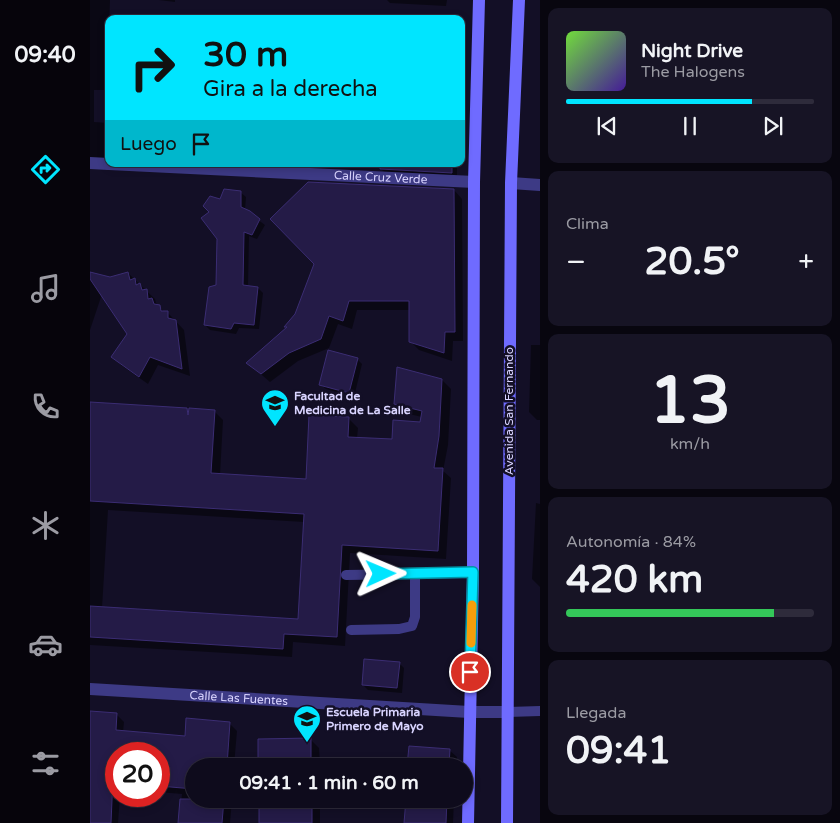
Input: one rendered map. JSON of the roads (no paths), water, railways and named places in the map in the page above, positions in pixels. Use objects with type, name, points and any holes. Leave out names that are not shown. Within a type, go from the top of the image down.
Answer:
[{"type":"main road","points":[[468,823],[473,572],[474,182],[479,0]]},
{"type":"main road","name":"Avenida San Fernando","points":[[507,823],[511,184],[519,0]]},
{"type":"street","name":"Calle Cruz Verde","points":[[90,163],[105,164]]},
{"type":"street","name":"Calle Cruz Verde","points":[[170,167],[474,182]]},
{"type":"street","points":[[511,184],[540,185]]},
{"type":"street","name":"Calle Las Fuentes","points":[[90,689],[469,712],[508,712]]},
{"type":"lane","points":[[346,575],[473,572]]},
{"type":"lane","points":[[351,630],[399,629],[412,626],[415,617],[415,574]]},
{"type":"lane","points":[[508,712],[540,711]]},
{"type":"place","name":"Facultad de Medicina de La Salle","points":[[275,427]]},
{"type":"place","name":"Escuela Primaria Primero de Mayo","points":[[307,743]]}]
